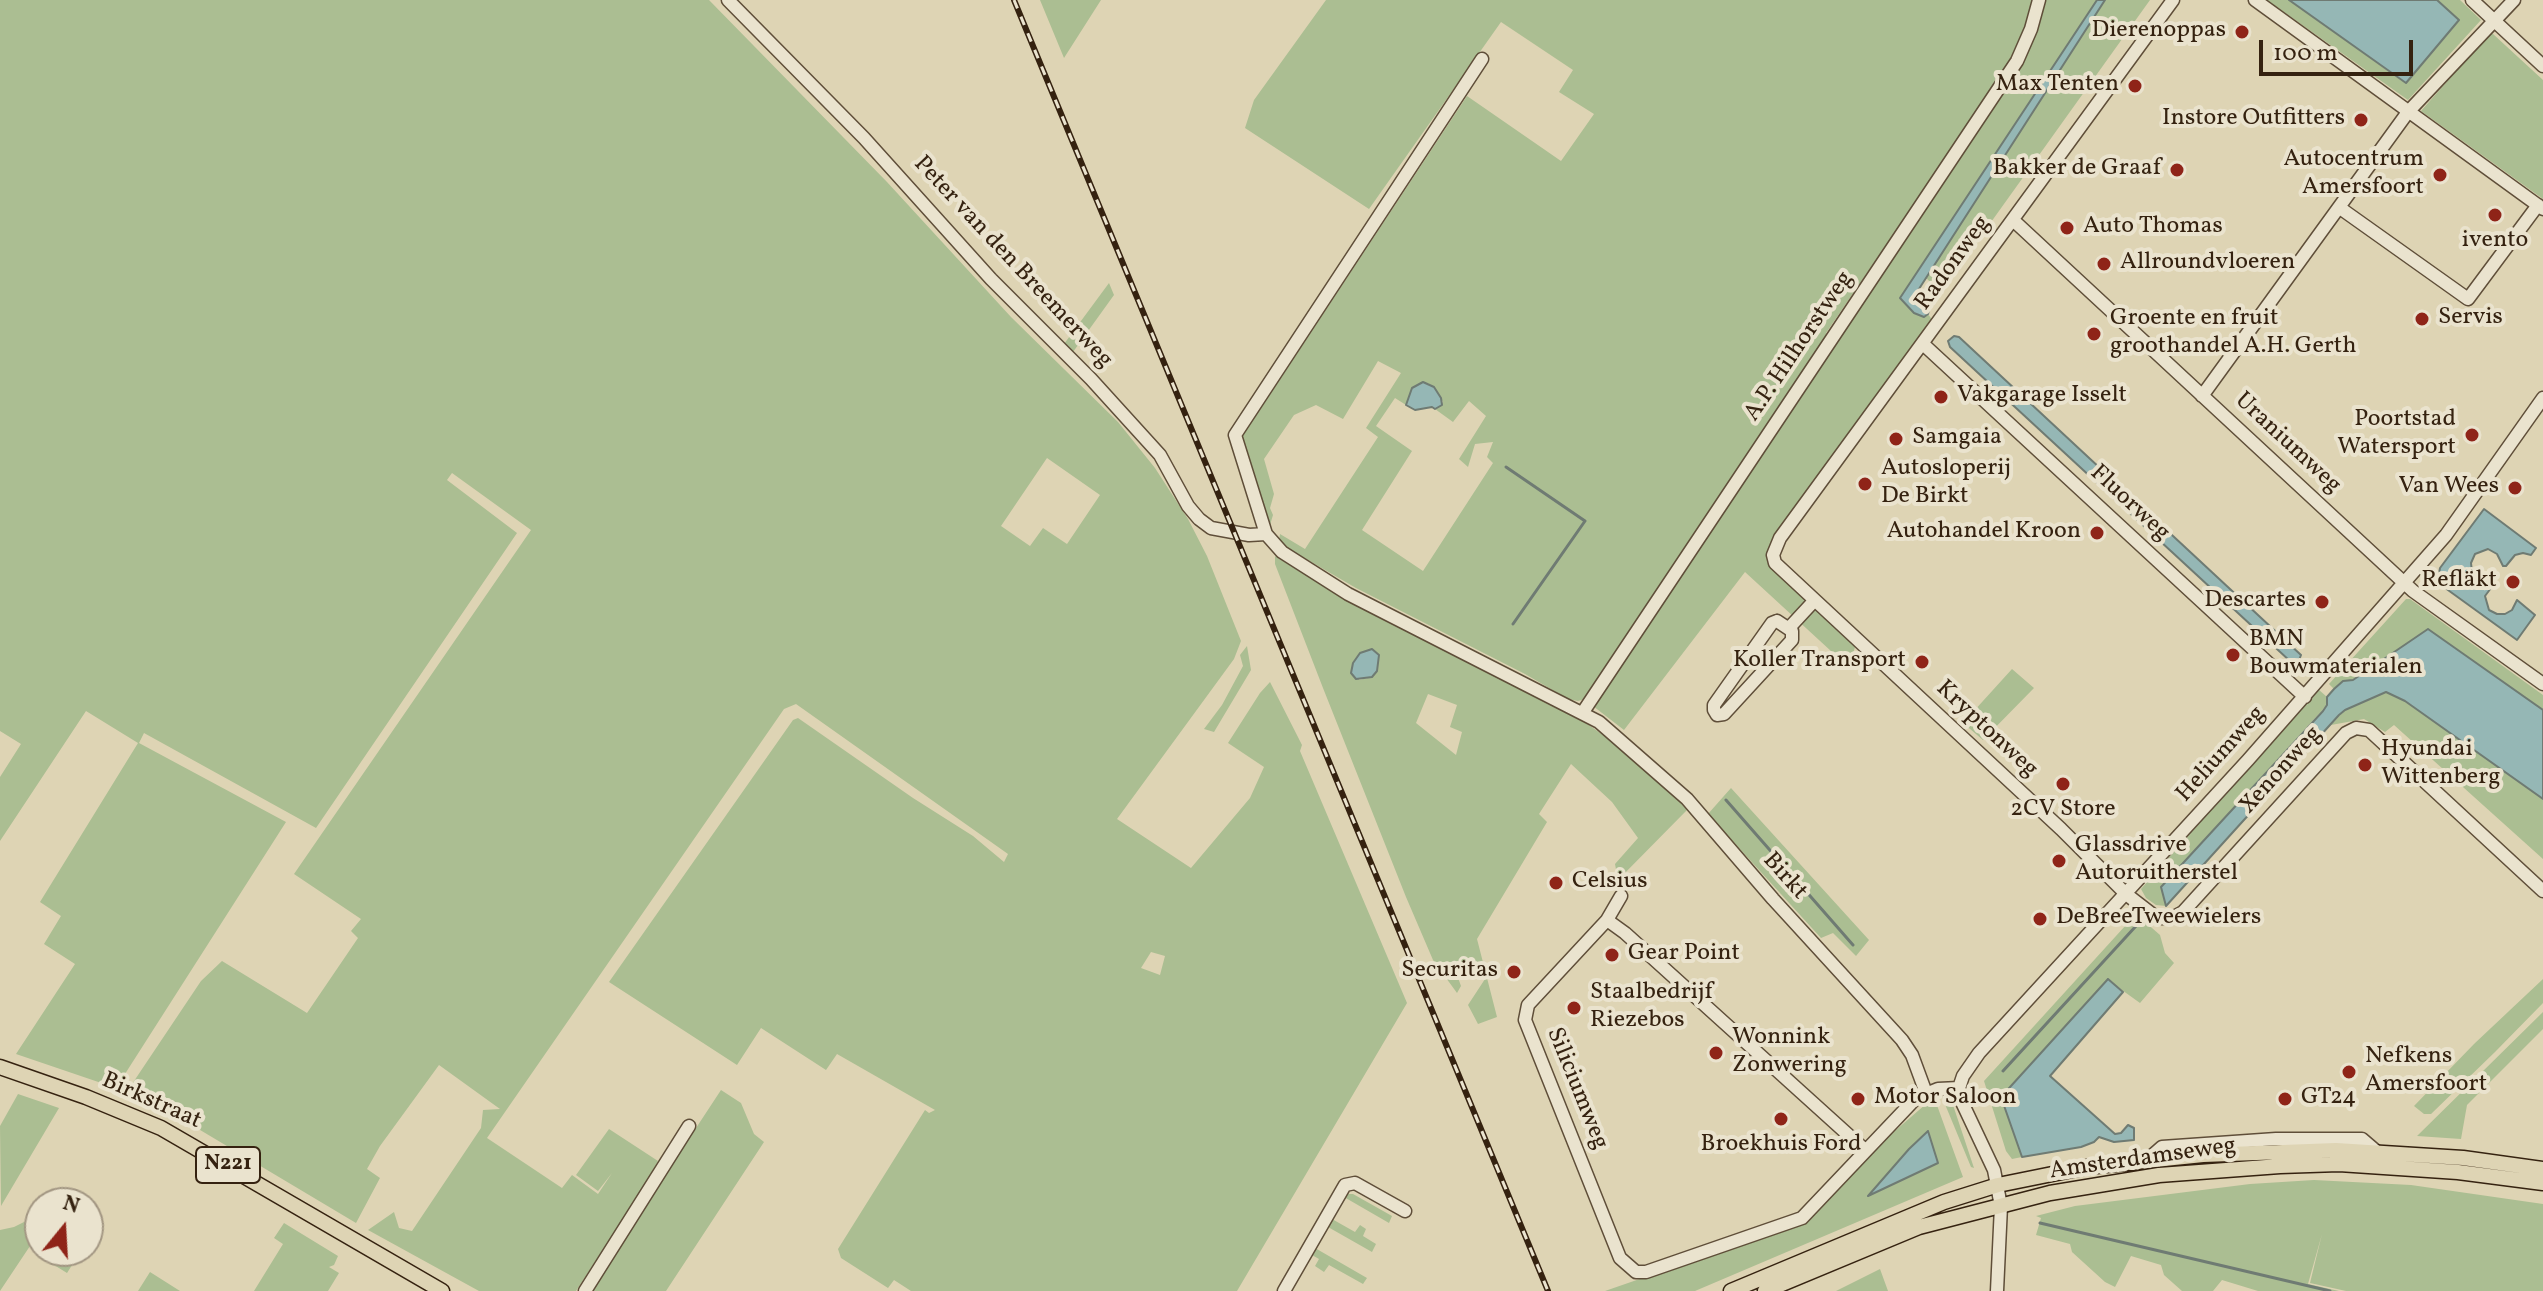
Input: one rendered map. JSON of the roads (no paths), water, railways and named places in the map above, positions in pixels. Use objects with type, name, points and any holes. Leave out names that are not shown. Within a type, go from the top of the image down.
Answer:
[{"type":"main road","name":"Birkstraat","points":[[0,1067],[86,1097],[161,1128],[211,1154],[405,1272],[442,1291]]},
{"type":"main road","name":"Amsterdamseweg","points":[[1731,1291],[1916,1212],[1998,1185],[2087,1167],[2281,1152],[2376,1151],[2543,1169]]},
{"type":"main road","name":"Amsterdamseweg","points":[[1765,1291],[1919,1227],[2050,1193],[2159,1175],[2339,1164],[2471,1173],[2543,1183]]},
{"type":"street","name":"Peter van den Breemerweg","points":[[728,0],[864,138],[991,279],[1111,401],[1160,455],[1188,506],[1199,519],[1211,528],[1249,535],[1266,534]]},
{"type":"street","name":"A.P. Hilhorstweg","points":[[1583,712],[2017,61],[2039,0]]},
{"type":"street","name":"Radonweg","points":[[1773,555],[1780,538],[2173,0]]},
{"type":"street","points":[[2255,0],[2541,207],[2468,299],[2340,208]]},
{"type":"street","points":[[2472,0],[2543,66]]},
{"type":"street","points":[[2202,396],[2408,112],[2514,0]]},
{"type":"street","points":[[1482,59],[1235,435],[1266,534],[1282,552],[1348,594],[1583,712]]},
{"type":"street","name":"Uraniumweg","points":[[2013,220],[2405,583],[2543,684]]},
{"type":"street","name":"Fluorweg","points":[[1923,344],[2305,697]]},
{"type":"street","name":"Heliumweg","points":[[1959,1088],[1963,1076],[1979,1053],[2305,697],[2446,535],[2543,398]]},
{"type":"street","name":"Kryptonweg","points":[[1773,555],[1780,570],[2061,829],[2126,894]]},
{"type":"street","points":[[1789,628],[1814,601]]},
{"type":"street","points":[[1782,622],[1789,628],[1794,635],[1792,640],[1724,714],[1717,715],[1714,705],[1772,623],[1782,622]]},
{"type":"street","points":[[1747,659],[1762,671]]},
{"type":"street","name":"Birkt","points":[[1583,712],[1638,754],[1687,799],[1902,1040],[1912,1055],[1926,1093]]},
{"type":"street","name":"Xenonweg","points":[[2126,894],[2157,918],[2172,918],[2183,912],[2346,733],[2356,728],[2369,730],[2543,891]]},
{"type":"street","name":"Siliciumweg","points":[[1621,896],[1607,920],[1528,1005],[1525,1020],[1620,1258],[1636,1272],[1646,1272],[1802,1218],[1916,1098],[1926,1093]]},
{"type":"street","points":[[1607,920],[1865,1150]]},
{"type":"street","points":[[1926,1093],[1959,1088],[1960,1098],[1994,1170],[2001,1206],[1997,1291]]},
{"type":"street","points":[[585,1291],[689,1126]]},
{"type":"street","points":[[1284,1291],[1345,1185],[1355,1183],[1405,1211]]},
{"type":"water","points":[[2097,0],[2105,0],[1917,292],[1930,306],[1928,314],[1924,317],[1914,313],[1900,298]]},
{"type":"water","points":[[2289,0],[2437,0],[2459,20],[2406,83]]},
{"type":"water","points":[[1954,336],[1959,337],[2301,655],[2298,663],[2291,662],[1950,347],[1948,341]]},
{"type":"water","points":[[1423,382],[1434,387],[1442,405],[1435,409],[1415,410],[1406,405],[1412,388]]},
{"type":"water","points":[[2484,509],[2536,548],[2531,555],[2515,555],[2506,566],[2497,554],[2488,549],[2475,554],[2471,563],[2472,572],[2478,579],[2493,580],[2494,584],[2485,596],[2489,610],[2505,614],[2512,610],[2517,600],[2535,615],[2517,640],[2438,580],[2440,568]]},
{"type":"water","points":[[2428,629],[2543,710],[2543,799],[2405,701],[2386,692],[2339,715],[2166,906],[2161,887],[2323,711],[2327,697],[2334,689],[2343,681],[2353,680]]},
{"type":"water","points":[[1372,649],[1379,655],[1377,671],[1372,677],[1356,679],[1351,673],[1353,663],[1360,653]]},
{"type":"water","points":[[2108,979],[2123,992],[2050,1076],[2115,1134],[2121,1133],[2128,1125],[2134,1128],[2134,1140],[2114,1142],[2099,1137],[2081,1147],[2022,1157],[2001,1097]]},
{"type":"water","points":[[1928,1131],[1938,1163],[1868,1196],[1909,1149]]},
{"type":"waterway","points":[[1506,467],[1585,521],[1513,624]]},
{"type":"waterway","points":[[1726,800],[1853,945]]},
{"type":"waterway","points":[[2003,1071],[2136,926]]},
{"type":"waterway","points":[[2040,1223],[2330,1291]]},
{"type":"railway","points":[[1014,0],[1548,1291]]},
{"type":"place","name":"Dierenoppas","points":[[2242,32]]},
{"type":"place","name":"Max Tenten","points":[[2135,86]]},
{"type":"place","name":"Instore Outfitters","points":[[2361,120]]},
{"type":"place","name":"Bakker de Graaf","points":[[2177,170]]},
{"type":"place","name":"Autocentrum Amersfoort","points":[[2440,175]]},
{"type":"place","name":"ivento","points":[[2495,215]]},
{"type":"place","name":"Auto Thomas","points":[[2067,228]]},
{"type":"place","name":"Allroundvloeren","points":[[2104,264]]},
{"type":"place","name":"Servis","points":[[2422,319]]},
{"type":"place","name":"Groente en fruit groothandel A.H. Gerth","points":[[2094,334]]},
{"type":"place","name":"Vakgarage Isselt","points":[[1941,397]]},
{"type":"place","name":"Poortstad Watersport","points":[[2472,435]]},
{"type":"place","name":"Samgaia","points":[[1896,439]]},
{"type":"place","name":"Autosloperij De Birkt","points":[[1865,484]]},
{"type":"place","name":"Van Wees","points":[[2515,488]]},
{"type":"place","name":"Autohandel Kroon","points":[[2097,533]]},
{"type":"place","name":"Refläkt","points":[[2513,582]]},
{"type":"place","name":"Descartes","points":[[2322,602]]},
{"type":"place","name":"BMN Bouwmaterialen","points":[[2233,655]]},
{"type":"place","name":"Koller Transport","points":[[1922,662]]},
{"type":"place","name":"Hyundai Wittenberg","points":[[2365,765]]},
{"type":"place","name":"2CV Store","points":[[2063,784]]},
{"type":"place","name":"Glassdrive Autoruitherstel","points":[[2059,861]]},
{"type":"place","name":"Celsius","points":[[1556,883]]},
{"type":"place","name":"DeBreeTweewielers","points":[[2040,919]]},
{"type":"place","name":"Gear Point","points":[[1612,955]]},
{"type":"place","name":"Securitas","points":[[1514,972]]},
{"type":"place","name":"Staalbedrijf Riezebos","points":[[1574,1008]]},
{"type":"place","name":"Wonnink Zonwering","points":[[1716,1053]]},
{"type":"place","name":"Nefkens Amersfoort","points":[[2349,1072]]},
{"type":"place","name":"Motor Saloon","points":[[1858,1099]]},
{"type":"place","name":"GT24","points":[[2285,1099]]},
{"type":"place","name":"Broekhuis Ford","points":[[1781,1119]]}]
